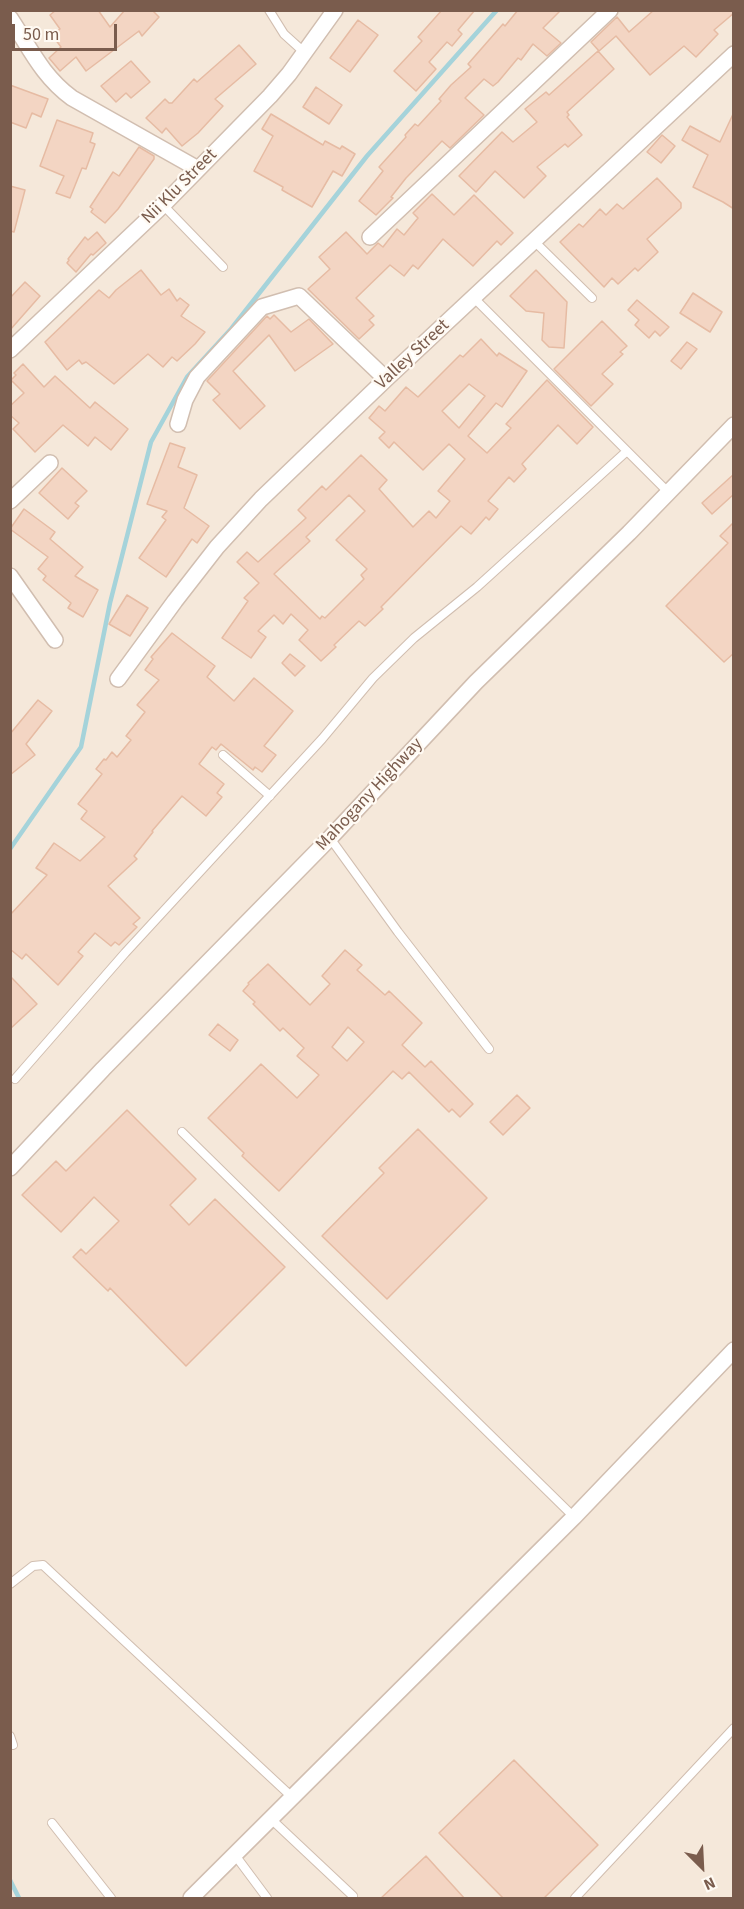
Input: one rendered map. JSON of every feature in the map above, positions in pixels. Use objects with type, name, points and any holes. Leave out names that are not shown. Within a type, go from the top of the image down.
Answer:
[{"type":"street","name":"Nii Klu Street","points":[[10,350],[163,205],[270,96],[305,53],[335,10]]},
{"type":"street","points":[[370,237],[610,10]]},
{"type":"street","points":[[10,18],[42,70],[56,86],[72,98],[198,169]]},
{"type":"street","name":"Valley Street","points":[[118,679],[218,547],[261,499],[734,54]]},
{"type":"street","points":[[178,424],[197,377],[262,306],[289,298],[299,296],[386,379]]},
{"type":"street","name":"Mahogany Highway","points":[[10,1168],[103,1069],[330,838],[476,682],[669,493],[734,425]]},
{"type":"street","points":[[10,501],[50,463]]},
{"type":"street","points":[[10,576],[55,640]]},
{"type":"street","points":[[191,1899],[574,1517],[734,1350]]},
{"type":"lane","points":[[269,10],[284,34],[305,53]]},
{"type":"lane","points":[[163,205],[223,267]]},
{"type":"lane","points":[[534,241],[592,298]]},
{"type":"lane","points":[[474,298],[669,493]]},
{"type":"lane","points":[[15,1079],[125,953],[322,739],[373,678],[414,638],[477,587],[627,451]]},
{"type":"lane","points":[[223,755],[270,796]]},
{"type":"lane","points":[[330,838],[398,932],[489,1049]]},
{"type":"lane","points":[[182,1132],[574,1517]]},
{"type":"lane","points":[[10,1584],[33,1566],[43,1565],[292,1797]]},
{"type":"lane","points":[[575,1899],[734,1728]]},
{"type":"lane","points":[[10,1736],[14,1745]]},
{"type":"lane","points":[[270,1818],[353,1896]]},
{"type":"lane","points":[[52,1823],[111,1899]]},
{"type":"lane","points":[[235,1855],[267,1899]]},
{"type":"shaded area","points":[[11,11],[733,11],[733,1898],[11,1898]]},
{"type":"building","points":[[56,10],[98,10],[110,27],[125,10],[152,10],[159,17],[142,36],[139,31],[86,71],[76,57],[60,71],[49,58],[61,47],[52,35],[60,29],[50,15]]},
{"type":"building","points":[[442,10],[475,10],[458,30],[462,34],[452,46],[447,42],[429,62],[436,69],[416,91],[394,71],[422,41],[418,37]]},
{"type":"building","points":[[518,10],[561,10],[543,28],[561,43],[547,56],[533,44],[521,60],[518,58],[493,86],[484,79],[465,98],[484,115],[450,148],[442,141],[406,178],[391,197],[393,198],[376,215],[359,201],[383,171],[379,167],[415,124],[418,126],[441,101],[439,99],[451,85],[471,67],[468,64]]},
{"type":"building","points":[[654,10],[734,10],[734,13],[714,30],[718,34],[696,57],[684,46],[650,75],[616,36],[599,51],[591,42],[617,17],[629,32]]},
{"type":"building","points":[[358,20],[378,35],[350,72],[330,58]]},
{"type":"building","points":[[239,45],[256,64],[215,99],[223,106],[198,133],[182,146],[166,128],[162,133],[146,118],[165,99],[172,103],[194,79],[197,82]]},
{"type":"building","points":[[598,51],[614,69],[567,112],[569,115],[567,117],[582,135],[568,147],[565,144],[537,167],[546,176],[524,198],[495,171],[476,192],[459,176],[502,132],[513,142],[537,122],[525,109],[546,92],[549,95]]},
{"type":"building","points":[[131,61],[150,82],[131,98],[126,93],[116,102],[101,86]]},
{"type":"building","points":[[10,85],[48,99],[41,117],[32,113],[26,128],[10,122]]},
{"type":"building","points":[[316,87],[342,105],[329,124],[303,107]]},
{"type":"building","points":[[734,112],[734,209],[693,187],[708,155],[682,140],[690,126],[720,142]]},
{"type":"building","points":[[271,114],[323,145],[325,141],[340,149],[342,146],[355,154],[342,176],[333,171],[312,207],[254,171],[273,136],[262,129]]},
{"type":"building","points":[[57,120],[93,133],[90,142],[95,144],[86,169],[82,168],[70,198],[56,193],[64,176],[40,166]]},
{"type":"building","points":[[662,135],[675,146],[661,163],[647,152]]},
{"type":"building","points":[[139,147],[154,156],[154,159],[118,209],[105,223],[91,212],[93,209],[90,207],[113,172],[119,176]]},
{"type":"building","points":[[657,178],[681,203],[681,208],[647,239],[658,252],[638,271],[635,268],[618,284],[612,278],[604,287],[560,242],[579,224],[583,227],[600,209],[606,215],[617,204],[623,209]]},
{"type":"building","points":[[10,186],[25,190],[14,232],[10,231]]},
{"type":"building","points":[[432,194],[454,215],[474,195],[513,233],[501,245],[497,241],[473,266],[443,239],[418,269],[413,265],[404,276],[390,265],[356,298],[374,316],[369,320],[374,325],[359,339],[308,289],[330,269],[319,257],[346,232],[367,254],[378,243],[383,247],[397,229],[404,235],[418,218],[413,213]]},
{"type":"building","points":[[97,232],[106,243],[93,255],[91,254],[76,272],[67,263],[68,259],[85,237],[88,240]]},
{"type":"building","points":[[141,270],[161,295],[169,289],[177,301],[180,298],[189,305],[181,316],[205,332],[177,361],[172,357],[163,367],[148,354],[114,384],[86,362],[82,364],[79,360],[67,370],[45,342],[99,290],[109,298]]},
{"type":"building","points":[[536,270],[567,302],[564,348],[549,347],[542,340],[544,313],[526,311],[510,296]]},
{"type":"building","points":[[25,282],[40,296],[10,330],[10,298]]},
{"type":"building","points":[[693,293],[722,312],[710,332],[680,313]]},
{"type":"building","points":[[637,300],[669,327],[660,336],[655,331],[649,338],[635,325],[639,320],[628,310]]},
{"type":"building","points":[[274,315],[291,332],[309,319],[333,344],[295,371],[269,335],[233,371],[265,406],[240,429],[213,400],[220,394],[207,381],[267,316],[270,319]]},
{"type":"building","points":[[602,321],[627,346],[620,352],[623,354],[602,374],[613,384],[591,406],[554,369]]},
{"type":"building","points":[[481,339],[497,356],[499,353],[527,371],[502,407],[496,403],[468,436],[487,453],[511,428],[506,424],[547,380],[593,427],[577,444],[558,425],[522,464],[526,469],[514,482],[509,477],[488,501],[498,509],[489,520],[486,517],[471,534],[461,526],[381,607],[383,609],[365,626],[359,621],[321,661],[299,640],[308,630],[291,614],[283,624],[274,615],[258,631],[266,637],[251,658],[222,638],[248,601],[244,598],[259,583],[237,562],[247,552],[258,562],[306,518],[298,510],[322,486],[326,490],[361,455],[387,480],[379,489],[413,527],[429,511],[436,518],[450,501],[438,491],[465,459],[449,444],[423,470],[394,442],[389,448],[379,438],[385,432],[369,418],[379,406],[385,411],[406,387],[418,397],[460,355],[463,357]],"holes":[[[469,384],[485,396],[459,428],[442,411]],[[349,495],[365,511],[336,540],[367,569],[361,575],[364,579],[325,618],[322,616],[320,619],[274,574],[310,541],[306,537]]]},
{"type":"building","points":[[687,342],[697,349],[681,369],[671,361]]},
{"type":"building","points":[[23,364],[44,387],[55,376],[90,408],[95,402],[128,429],[111,450],[95,437],[88,446],[63,425],[35,452],[13,429],[19,423],[10,415],[10,406],[24,393],[11,380]]},
{"type":"building","points":[[170,443],[185,448],[178,467],[197,475],[184,508],[209,526],[197,543],[192,539],[166,577],[139,558],[166,520],[162,517],[167,511],[147,504]]},
{"type":"building","points":[[62,468],[87,491],[75,503],[79,506],[68,519],[39,493]]},
{"type":"building","points":[[734,474],[734,494],[712,514],[702,503]]},
{"type":"building","points":[[24,509],[55,532],[50,539],[83,567],[75,576],[98,590],[83,617],[68,608],[71,603],[43,580],[46,576],[38,569],[48,557],[10,529]]},
{"type":"building","points":[[734,522],[734,653],[724,662],[666,606],[728,543],[720,536]]},
{"type":"building","points":[[127,595],[148,608],[130,636],[109,624]]},
{"type":"building","points":[[172,633],[215,666],[207,677],[234,701],[254,678],[293,711],[264,746],[276,755],[262,772],[255,767],[253,770],[221,744],[216,750],[212,747],[199,764],[224,784],[217,793],[222,797],[206,816],[182,796],[134,856],[137,859],[108,886],[140,918],[133,924],[137,927],[119,945],[115,942],[111,946],[95,933],[78,952],[83,956],[58,985],[26,954],[22,959],[10,949],[10,915],[47,875],[36,868],[54,843],[80,861],[105,837],[81,819],[87,811],[78,804],[102,774],[96,769],[104,759],[106,760],[112,752],[117,757],[131,740],[126,736],[145,712],[137,705],[159,680],[145,670],[153,659],[151,657]]},
{"type":"building","points":[[290,654],[305,666],[295,676],[282,663]]},
{"type":"building","points":[[38,700],[52,711],[26,744],[35,755],[10,775],[10,734]]},
{"type":"building","points":[[345,950],[362,965],[357,970],[385,995],[389,991],[422,1023],[402,1045],[425,1067],[431,1061],[473,1104],[460,1117],[452,1109],[449,1112],[409,1072],[402,1079],[393,1071],[279,1191],[242,1156],[244,1153],[208,1118],[261,1064],[297,1098],[319,1075],[297,1056],[304,1048],[283,1028],[280,1031],[243,991],[268,964],[310,1005],[330,984],[322,976]],"holes":[[[348,1027],[364,1042],[347,1061],[332,1047]]]},
{"type":"building","points":[[10,976],[37,1004],[10,1029]]},
{"type":"building","points":[[218,1024],[238,1040],[230,1051],[209,1035]]},
{"type":"building","points":[[517,1095],[530,1108],[503,1135],[490,1122]]},
{"type":"building","points":[[127,1110],[196,1179],[170,1205],[189,1225],[215,1199],[285,1267],[186,1366],[110,1288],[108,1291],[73,1257],[81,1249],[86,1254],[119,1221],[94,1197],[61,1232],[22,1195],[56,1161],[66,1171]]},
{"type":"building","points":[[418,1129],[487,1198],[387,1299],[322,1236],[384,1173],[379,1168]]},
{"type":"building","points":[[514,1760],[598,1845],[543,1899],[504,1899],[439,1833]]},
{"type":"building","points":[[426,1856],[465,1899],[380,1899]]},
{"type":"waterway","points":[[10,849],[81,747],[110,603],[151,442],[187,377],[231,329],[367,156],[497,10]]},
{"type":"waterway","points":[[10,1880],[19,1898]]}]
